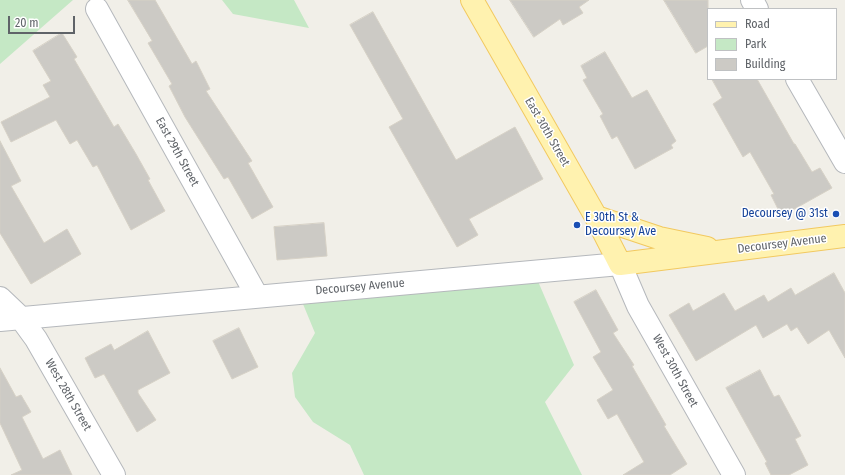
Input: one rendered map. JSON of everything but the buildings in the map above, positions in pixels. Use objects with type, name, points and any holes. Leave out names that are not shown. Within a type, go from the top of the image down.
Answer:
[{"type":"main road","name":"East 30th Street","points":[[472,0],[596,217],[620,264]]},
{"type":"main road","name":"Decoursey Avenue","points":[[596,217],[659,238],[695,244],[719,252]]},
{"type":"main road","name":"Decoursey Avenue","points":[[620,264],[845,236]]},
{"type":"street","name":"East 29th Street","points":[[97,9],[258,296]]},
{"type":"street","points":[[798,80],[845,162]]},
{"type":"street","name":"Decoursey Avenue","points":[[10,318],[620,264]]},
{"type":"street","name":"West 30th Street","points":[[620,264],[638,306],[734,475]]},
{"type":"street","name":"West 28th Street","points":[[0,298],[10,318],[36,339],[114,475]]},
{"type":"green space","points":[[0,0],[73,0],[0,64]]},
{"type":"green space","points":[[222,0],[294,0],[309,28],[233,14]]},
{"type":"green space","points":[[534,272],[574,365],[545,402],[582,475],[364,475],[350,445],[313,422],[295,397],[292,373],[315,333],[298,292]]},
{"type":"place","name":"Decoursey @ 31st","points":[[836,214]]},
{"type":"place","name":"E 30th St & Decoursey Ave","points":[[577,225]]}]
